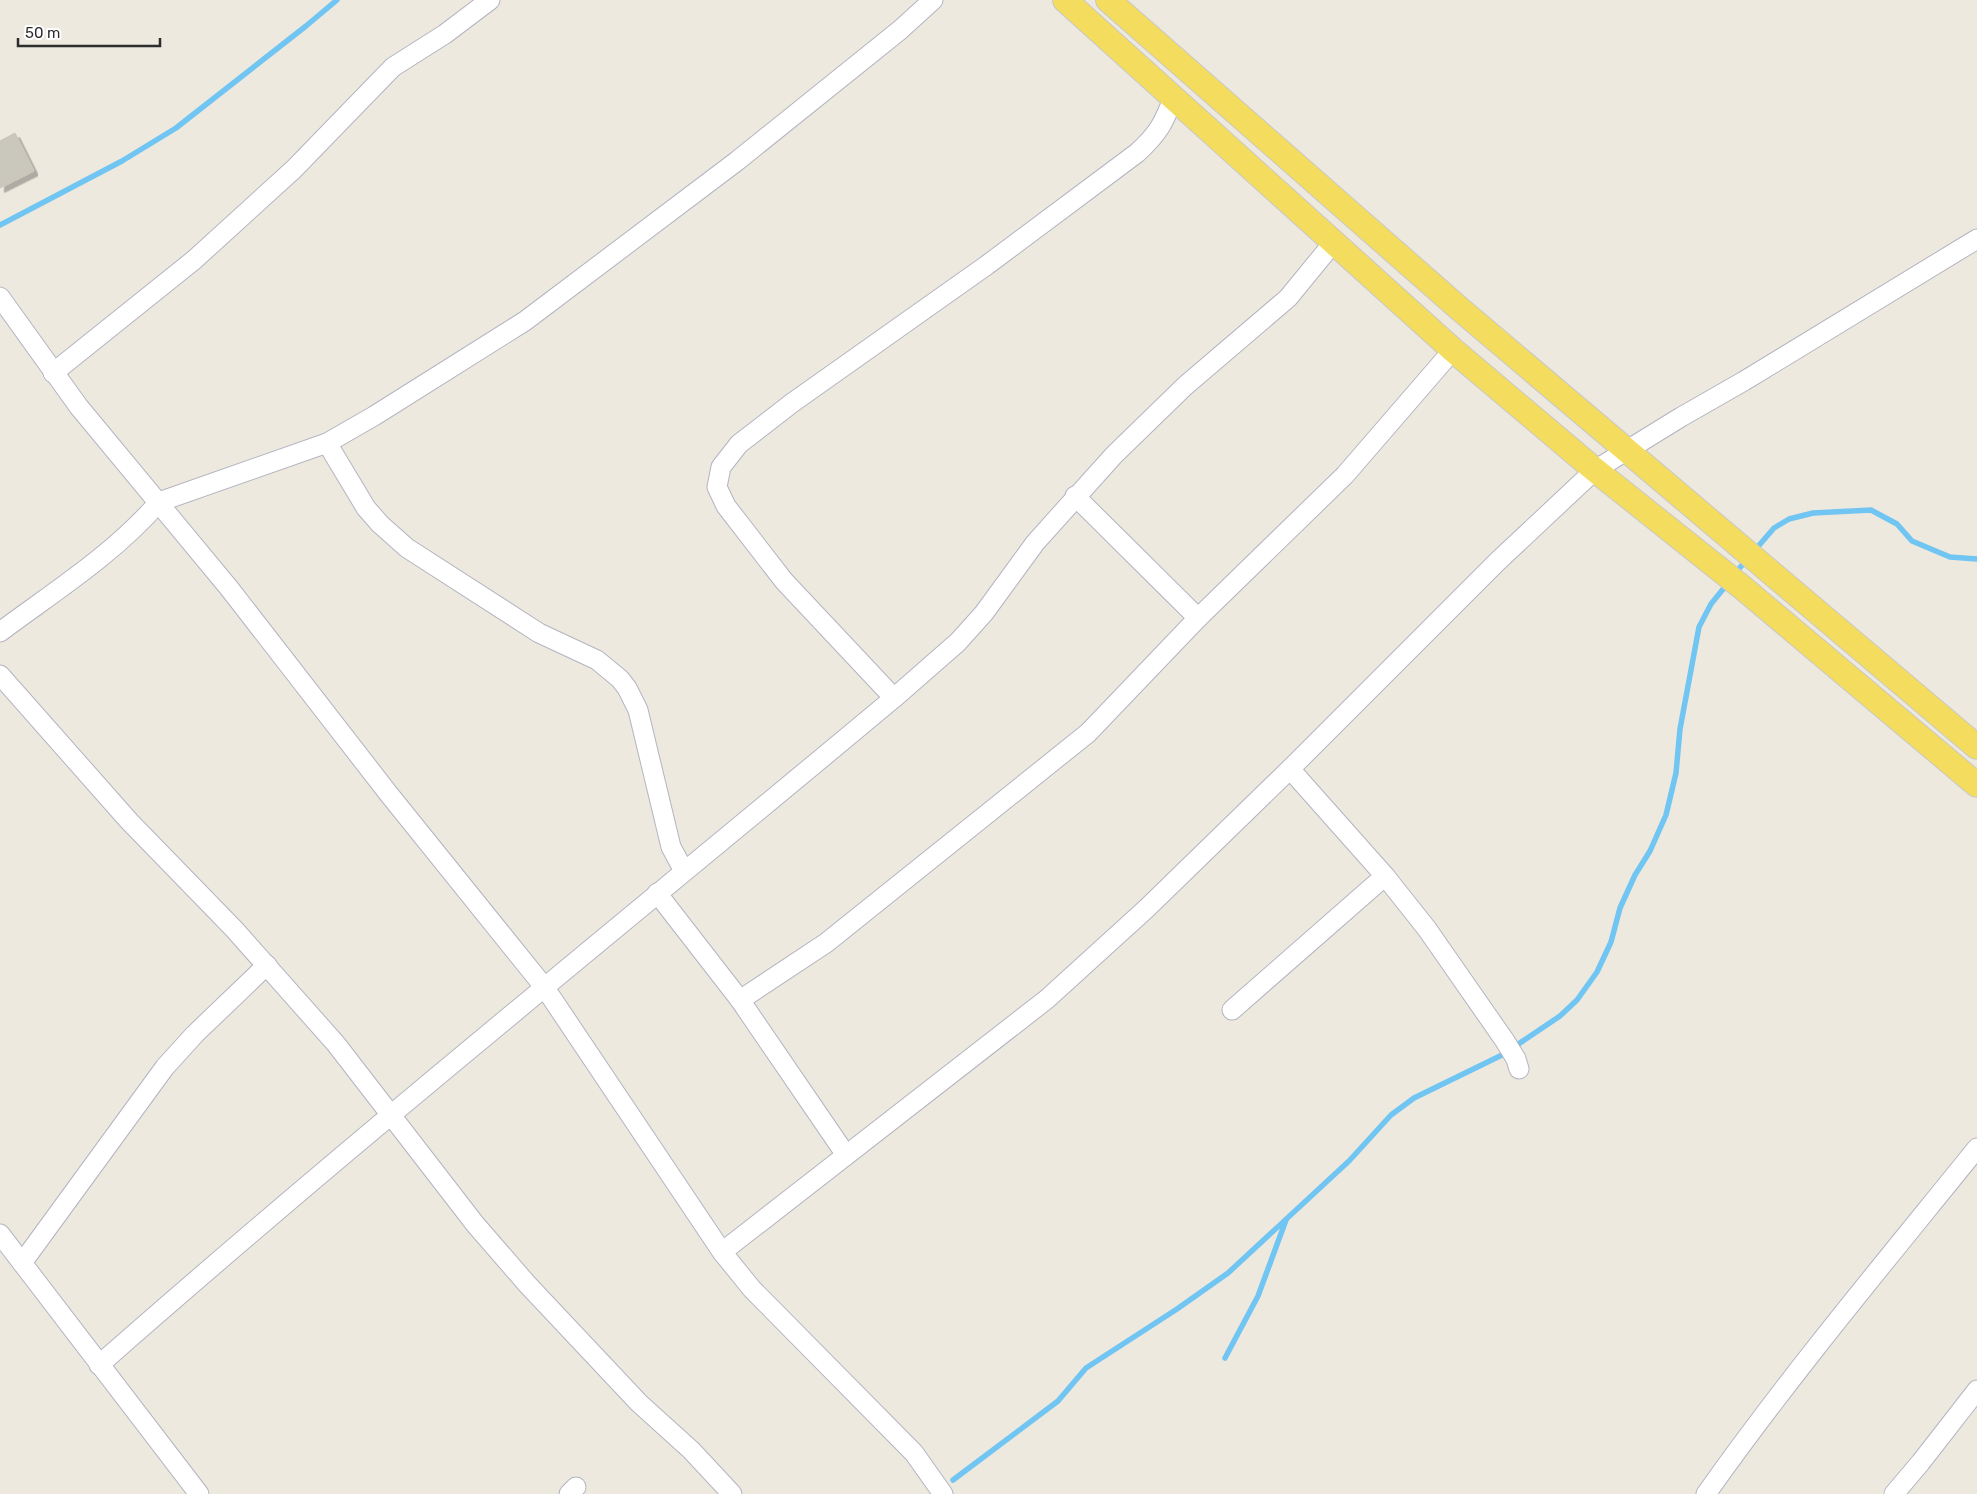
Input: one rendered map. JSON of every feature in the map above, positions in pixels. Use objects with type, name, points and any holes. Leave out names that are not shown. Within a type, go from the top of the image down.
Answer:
[{"type":"main road","points":[[1066,0],[1453,350],[1595,470],[1743,588],[1977,785]]},
{"type":"main road","points":[[1108,0],[1453,304],[1977,747]]},
{"type":"street","points":[[53,373],[194,260],[294,169],[394,67],[445,34],[490,0]]},
{"type":"street","points":[[0,632],[112,549],[159,502],[326,443],[374,416],[525,321],[737,162],[900,30],[933,0]]},
{"type":"street","points":[[894,698],[784,581],[726,506],[717,487],[721,467],[739,444],[792,403],[987,265],[1137,154],[1152,139],[1164,122],[1174,96]]},
{"type":"street","points":[[722,1252],[1046,999],[1146,908],[1290,769],[1498,561],[1595,470],[1977,239]]},
{"type":"street","points":[[99,1365],[203,1274],[390,1116],[894,698],[958,642],[984,613],[1035,543],[1114,454],[1185,386],[1288,298],[1333,243]]},
{"type":"street","points":[[0,297],[79,407],[229,588],[388,793],[545,988],[722,1252],[752,1289],[914,1453],[943,1494]]},
{"type":"street","points":[[740,1000],[826,943],[1088,733],[1198,618],[1345,475],[1453,350]]},
{"type":"street","points":[[326,443],[366,508],[380,524],[407,548],[539,633],[610,668],[628,688],[638,710],[671,847],[684,871]]},
{"type":"street","points":[[1075,496],[1198,618]]},
{"type":"street","points":[[0,675],[33,715],[129,822],[234,929],[336,1044],[474,1224],[527,1284],[639,1403],[697,1457],[732,1494]]},
{"type":"street","points":[[1290,769],[1385,876],[1427,929],[1505,1041],[1518,1064]]},
{"type":"street","points":[[1232,1010],[1385,876]]},
{"type":"street","points":[[657,893],[740,1000],[846,1155]]},
{"type":"street","points":[[22,1263],[165,1068],[195,1034],[267,965]]},
{"type":"street","points":[[1706,1494],[1735,1453],[1843,1313],[1977,1148]]},
{"type":"street","points":[[0,1234],[200,1494]]},
{"type":"street","points":[[1894,1494],[1922,1462],[1977,1390]]},
{"type":"building","points":[[15,133],[34,171],[0,188],[0,141]]},
{"type":"waterway","points":[[0,225],[122,161],[176,128],[337,0]]},
{"type":"waterway","points":[[1755,550],[1774,528],[1789,519],[1813,513],[1871,510],[1897,524],[1912,541],[1950,557],[1977,559]]},
{"type":"waterway","points":[[1734,575],[1747,559]]},
{"type":"waterway","points":[[953,1480],[1058,1401],[1086,1368],[1177,1309],[1228,1273],[1349,1161],[1391,1115],[1414,1098],[1502,1055],[1560,1016],[1577,1000],[1597,972],[1611,942],[1620,908],[1635,875],[1650,851],[1666,815],[1676,773],[1680,729],[1699,627],[1711,604],[1728,583]]},
{"type":"waterway","points":[[1225,1358],[1258,1296],[1286,1220]]}]
